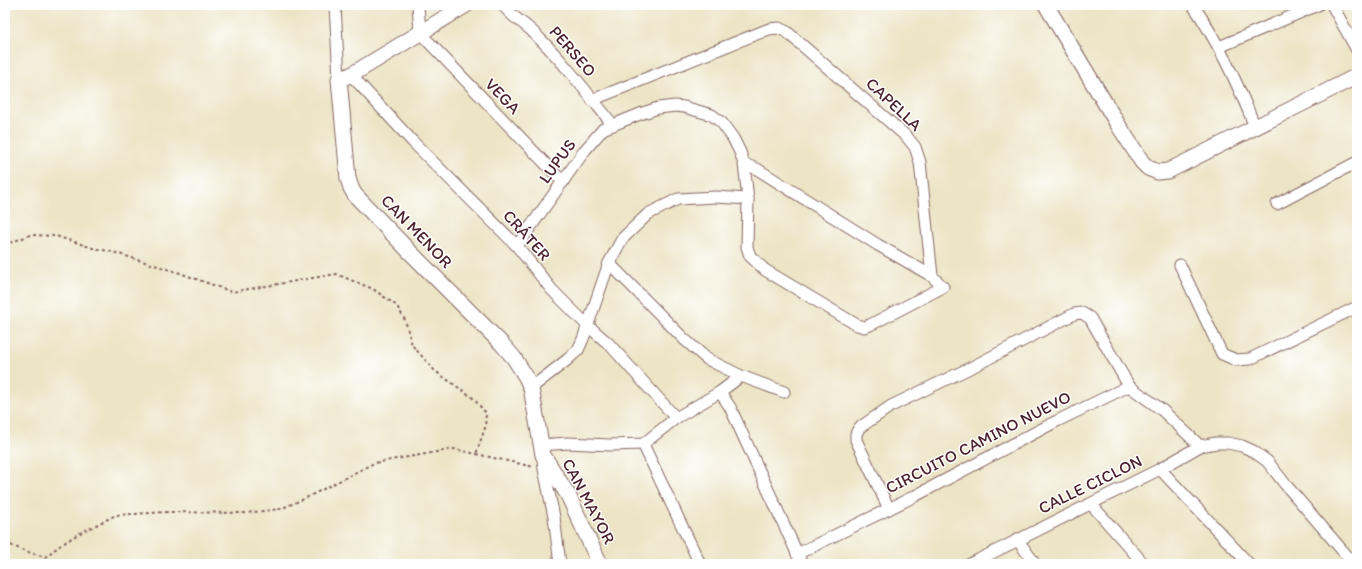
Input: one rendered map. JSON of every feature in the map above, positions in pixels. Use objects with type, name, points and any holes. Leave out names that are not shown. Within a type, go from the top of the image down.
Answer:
[{"type":"street","name":"CAN MENOR","points":[[335,5],[345,77],[348,178],[351,188],[355,195],[514,358],[531,388],[543,456]]},
{"type":"street","points":[[418,5],[420,33]]},
{"type":"street","points":[[345,77],[466,5]]},
{"type":"street","name":"PERSEO","points":[[503,5],[508,12],[534,32],[568,69],[613,125]]},
{"type":"street","points":[[1046,5],[1142,162],[1148,168],[1158,172],[1168,171],[1357,76]]},
{"type":"street","points":[[1194,5],[1219,47],[1255,127]]},
{"type":"street","points":[[1219,47],[1318,5]]},
{"type":"street","points":[[1332,5],[1357,50]]},
{"type":"street","name":"CAPELLA","points":[[592,100],[769,28],[779,28],[787,32],[907,137],[915,147],[920,162],[932,276]]},
{"type":"street","name":"VEGA","points":[[420,33],[563,182]]},
{"type":"street","name":"CRÁTER","points":[[345,77],[413,142],[517,246],[552,290],[587,325],[609,344],[676,418]]},
{"type":"street","name":"LUPUS","points":[[517,246],[585,150],[603,129],[658,108],[684,106],[712,115],[722,123],[733,138],[740,152],[744,164],[748,199],[747,247],[750,256],[765,270],[857,325],[864,327],[943,287],[932,276]]},
{"type":"street","points":[[1277,204],[1357,162]]},
{"type":"street","points":[[744,164],[757,169],[878,245],[932,276]]},
{"type":"street","points":[[531,388],[568,360],[578,350],[584,339],[587,325],[608,263],[622,239],[648,214],[678,199],[716,197],[748,199]]},
{"type":"street","points":[[608,263],[684,340],[707,359],[742,376],[784,392]]},
{"type":"street","points":[[1180,265],[1222,354],[1236,360],[1250,360],[1357,307]]},
{"type":"street","name":"CIRCUITO CAMINO NUEVO","points":[[1074,314],[1082,314],[1090,318],[1129,386],[1057,421],[889,509],[856,440],[856,434],[859,428],[891,406],[1074,314]]},
{"type":"street","points":[[560,564],[554,517],[543,456],[568,444],[643,444],[676,418],[720,392],[742,376]]},
{"type":"street","points":[[1129,386],[1162,410],[1200,446]]},
{"type":"street","points":[[720,392],[730,407],[802,564]]},
{"type":"street","name":"CALLE CICLON","points":[[970,564],[1160,469],[1200,446],[1216,443],[1228,443],[1242,446],[1253,451],[1267,461],[1354,564]]},
{"type":"street","points":[[643,444],[700,564]]},
{"type":"street","name":"CAN MAYOR","points":[[543,456],[568,495],[600,564]]},
{"type":"street","points":[[1160,469],[1249,564]]},
{"type":"street","points":[[1091,504],[1144,564]]},
{"type":"street","points":[[797,554],[889,509]]},
{"type":"street","points":[[1017,540],[1035,564]]},
{"type":"path","points":[[5,245],[30,235],[56,236],[180,273],[232,292],[336,274],[373,288],[397,306],[405,320],[412,345],[435,371],[472,397],[486,413],[485,428],[476,454]]},
{"type":"path","points":[[5,543],[45,557],[58,546],[78,534],[116,515],[167,512],[246,513],[280,509],[304,499],[374,463],[454,449],[476,454],[543,456]]}]
